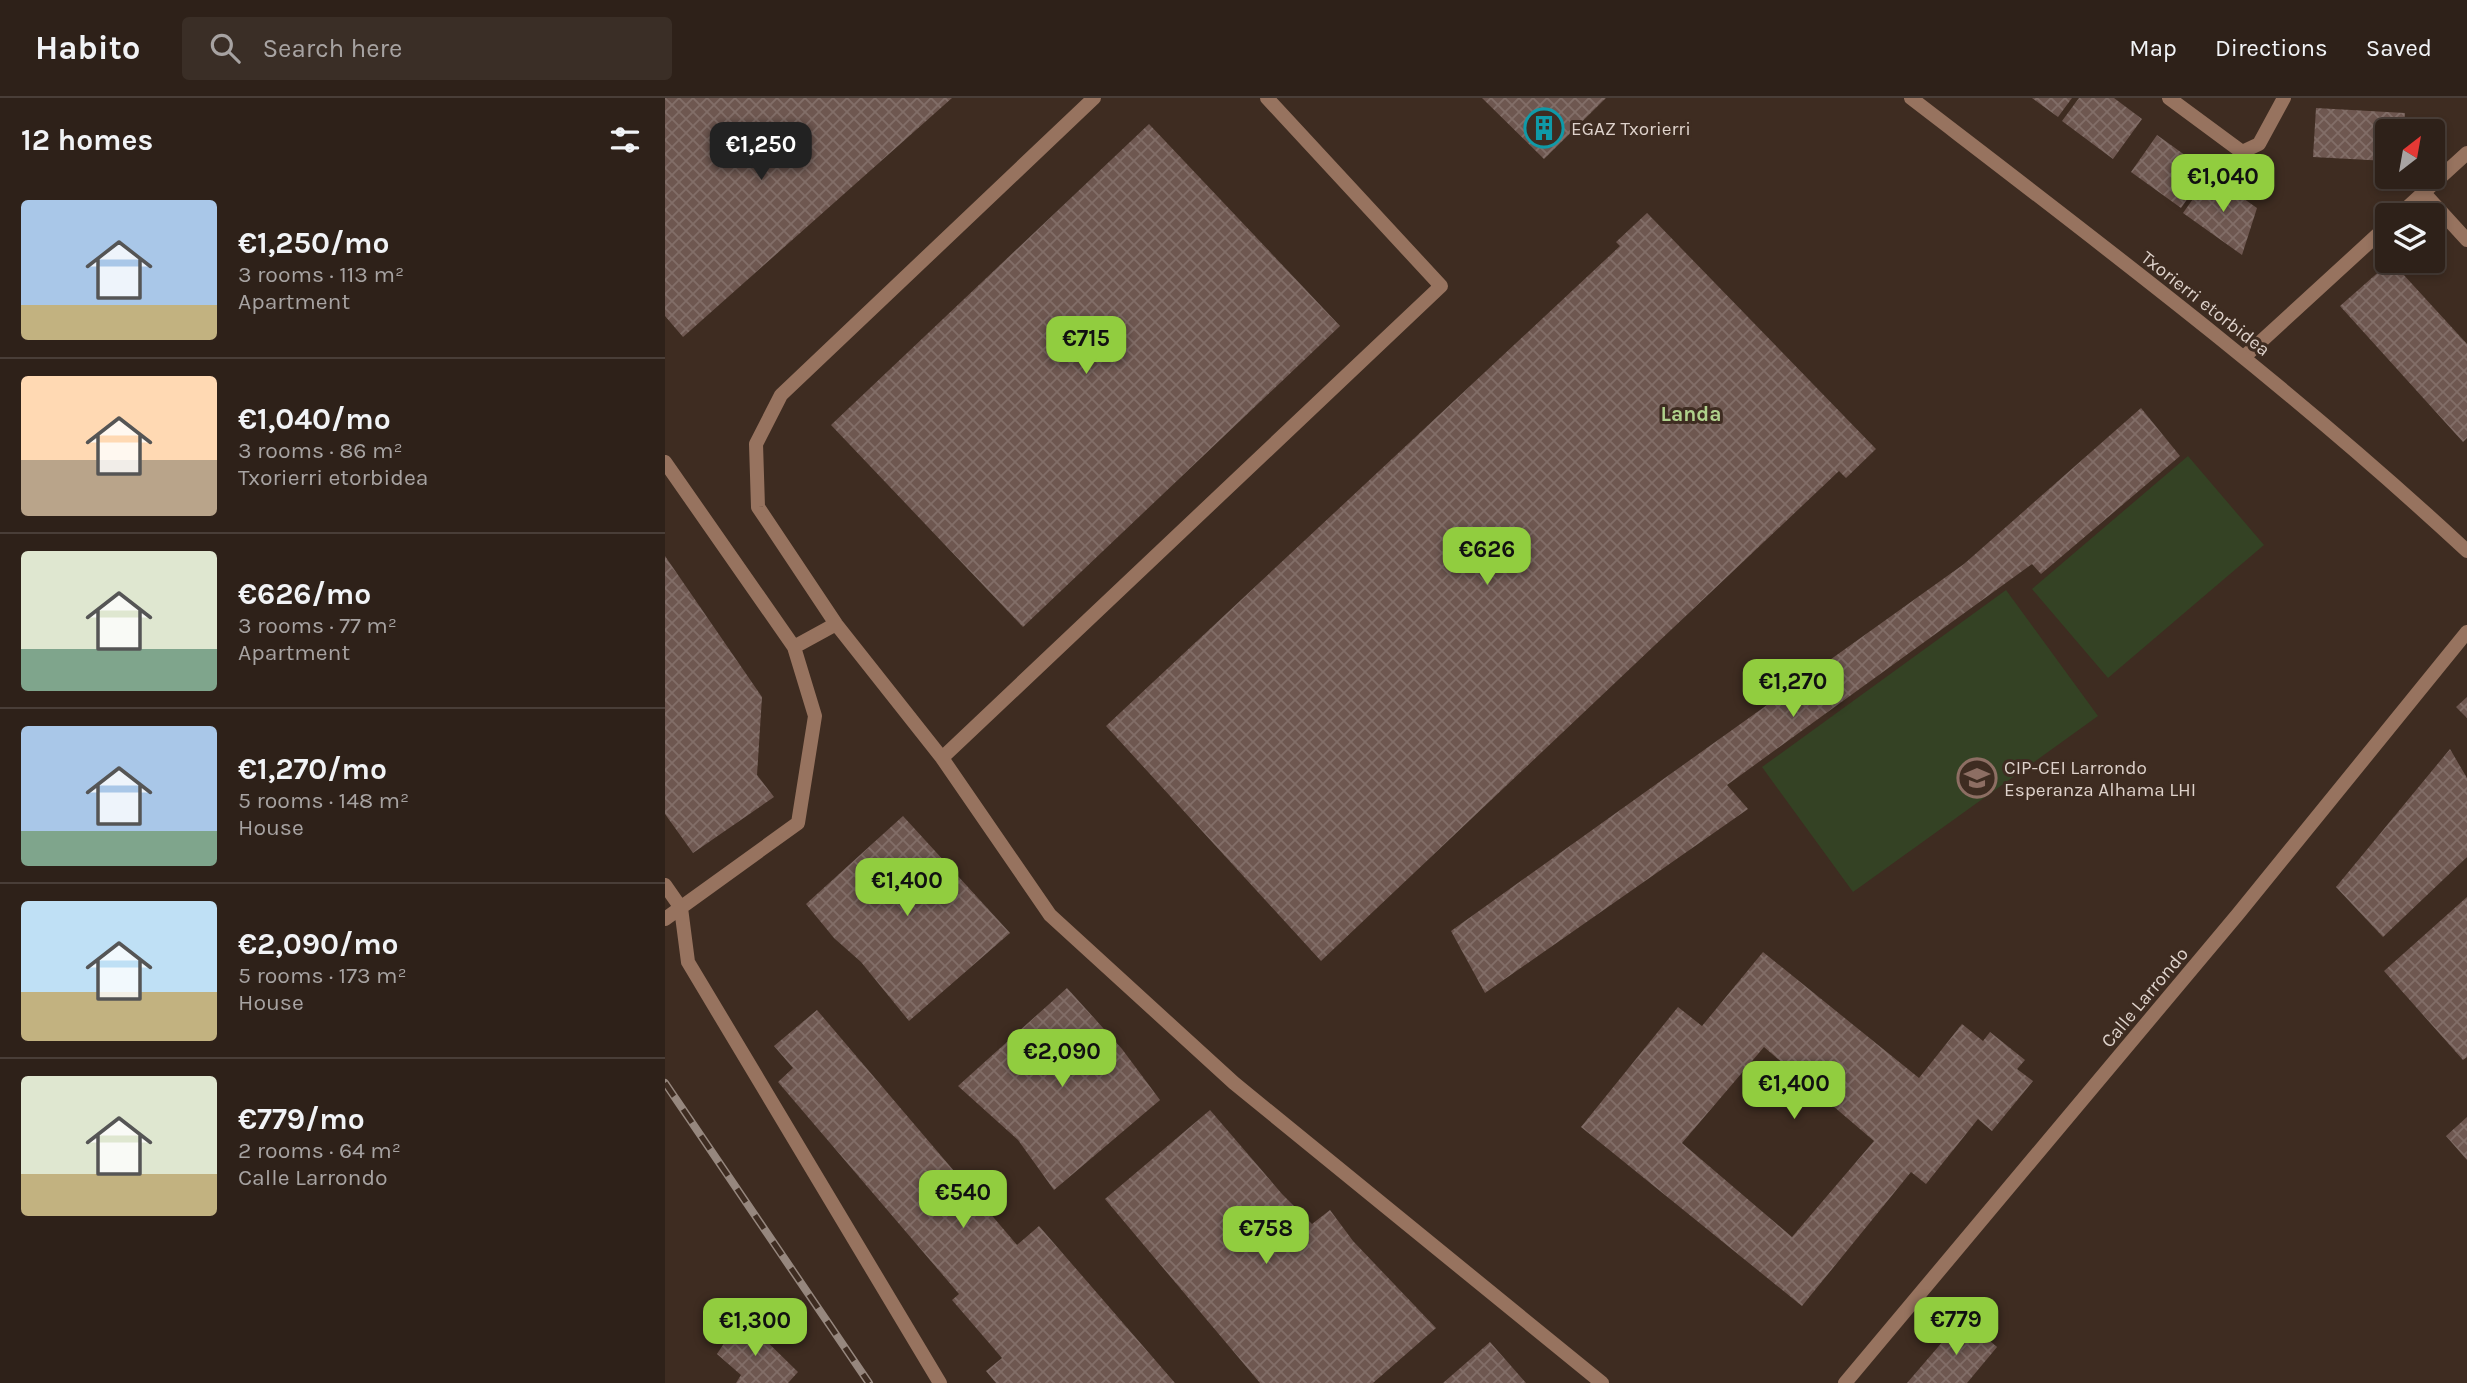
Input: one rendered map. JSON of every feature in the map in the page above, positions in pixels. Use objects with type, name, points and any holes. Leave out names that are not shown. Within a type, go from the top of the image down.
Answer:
[{"type":"street","points":[[1094,98],[781,395],[756,444],[758,507],[836,625],[942,758],[1050,915],[1234,1083],[1602,1383]]},
{"type":"street","points":[[942,758],[1441,286],[1267,98]]},
{"type":"street","name":"Txorierri etorbidea","points":[[1911,98],[2244,357],[2396,485],[2467,551]]},
{"type":"street","points":[[2169,98],[2242,152],[2259,144],[2284,98]]},
{"type":"street","points":[[2412,203],[2467,153]]},
{"type":"street","points":[[2424,192],[2467,240]]},
{"type":"street","points":[[2244,357],[2375,237]]},
{"type":"street","points":[[665,462],[794,648],[815,716],[798,822],[665,919]]},
{"type":"street","points":[[794,648],[836,625]]},
{"type":"street","name":"Calle Larrondo","points":[[1846,1383],[2238,914],[2467,632]]},
{"type":"street","points":[[665,886],[681,908],[688,962],[940,1383]]},
{"type":"green space","points":[[2188,456],[2264,545],[2108,678],[2032,589]]},
{"type":"green space","points":[[2006,590],[2098,716],[1853,892],[1762,767]]},
{"type":"building","points":[[665,98],[952,98],[683,337],[665,316]]},
{"type":"building","name":"EGAZ Txorierri","points":[[1482,98],[1606,98],[1544,159]]},
{"type":"building","points":[[2032,98],[2072,98],[2058,117]]},
{"type":"building","points":[[2079,98],[2114,98],[2142,119],[2113,159],[2062,121]]},
{"type":"building","points":[[2316,108],[2405,113],[2404,119],[2375,119],[2375,160],[2313,157]]},
{"type":"building","points":[[1149,124],[1340,326],[1023,627],[831,425]]},
{"type":"building","points":[[2157,135],[2207,171],[2181,208],[2131,172]]},
{"type":"building","points":[[2210,175],[2257,208],[2242,255],[2183,213]]},
{"type":"building","points":[[1647,213],[1876,449],[1846,478],[1839,471],[1321,961],[1106,726],[1620,246],[1616,242]]},
{"type":"building","points":[[2377,273],[2402,273],[2467,344],[2467,438],[2463,442],[2340,306]]},
{"type":"building","points":[[2141,408],[2180,456],[2041,574],[2032,564],[1727,785],[1748,809],[1485,993],[1451,931],[1964,564]]},
{"type":"building","points":[[665,556],[762,697],[757,775],[774,797],[693,853],[665,814]]},
{"type":"building","points":[[2467,697],[2467,718],[2456,707]]},
{"type":"building","points":[[2450,749],[2467,778],[2467,857],[2383,937],[2336,887]]},
{"type":"building","points":[[903,816],[1010,933],[909,1021],[861,962],[834,938],[806,904]]},
{"type":"building","points":[[2467,897],[2467,1057],[2463,1060],[2384,971]]},
{"type":"building","points":[[1763,952],[1919,1078],[1962,1024],[1983,1041],[1990,1032],[2025,1060],[2017,1069],[2033,1081],[1992,1131],[1978,1119],[1926,1184],[1911,1172],[1802,1306],[1581,1127],[1678,1007],[1702,1026]],"holes":[[[1764,1047],[1874,1141],[1792,1237],[1682,1143]]]},
{"type":"building","points":[[1067,988],[1122,1049],[1160,1100],[1054,1190],[1018,1140],[958,1086]]},
{"type":"building","points":[[817,1010],[1017,1245],[1039,1226],[1175,1383],[996,1383],[986,1371],[1002,1358],[952,1300],[959,1294],[778,1082],[793,1068],[774,1046]]},
{"type":"building","points":[[1210,1110],[1282,1194],[1312,1224],[1330,1210],[1353,1241],[1436,1328],[1373,1383],[1260,1383],[1105,1199]]},
{"type":"building","points":[[2467,1117],[2467,1160],[2446,1136]]},
{"type":"building","points":[[1963,1318],[1997,1347],[1967,1383],[1907,1383]]},
{"type":"building","points":[[747,1322],[798,1372],[788,1383],[736,1383],[741,1375],[717,1354],[730,1334]]},
{"type":"building","points":[[1490,1342],[1526,1383],[1443,1383]]},
{"type":"railway","points":[[665,1083],[869,1383]]},
{"type":"place","name":"EGAZ Txorierri","points":[[1544,128]]},
{"type":"place","name":"CIP-CEI Larrondo Esperanza Alhama LHI","points":[[1977,778]]},
{"type":"district","name":"Landa","points":[[1691,414]]}]
